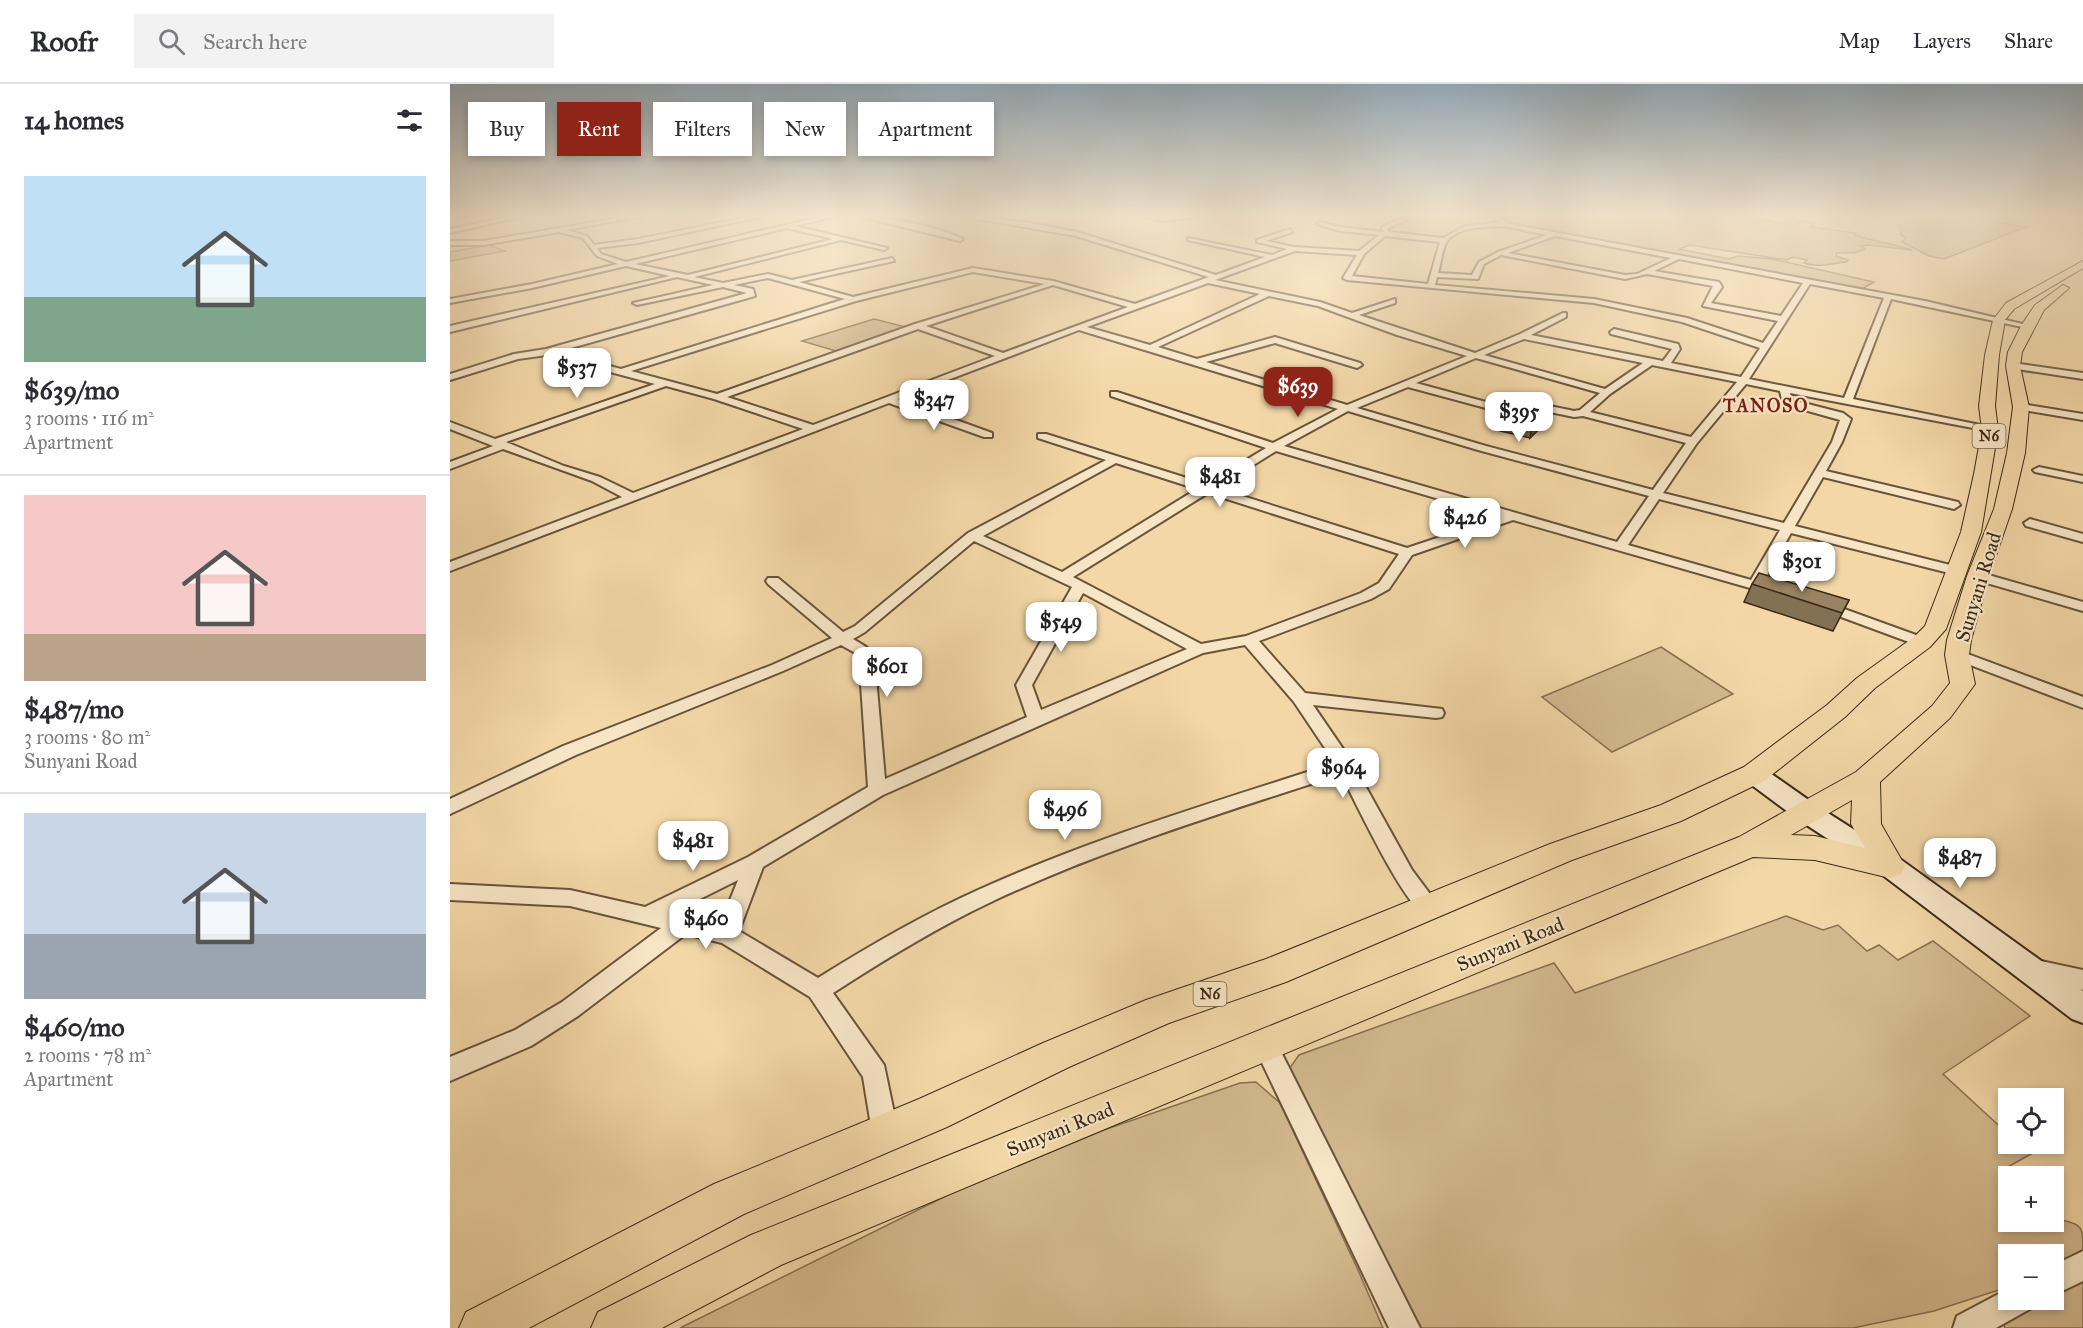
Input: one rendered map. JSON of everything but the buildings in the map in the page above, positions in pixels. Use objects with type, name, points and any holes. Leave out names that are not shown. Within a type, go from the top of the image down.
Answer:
[{"type":"main road","points":[[1999,320],[2010,306],[2066,274]]},
{"type":"main road","name":"Sunyani Road","points":[[1922,642],[1935,629],[2003,509],[2016,453],[2021,407],[2013,366],[2015,352],[2026,326],[2039,308],[2064,287],[2083,278]]},
{"type":"main road","name":"Sunyani Road","points":[[614,1328],[766,1250],[1750,845],[1866,779],[1941,712],[1963,684],[1957,655],[1971,532],[1990,430],[1987,406],[1992,355],[1999,320]]},
{"type":"main road","name":"N6","points":[[482,1328],[729,1199],[933,1113],[1056,1054],[1128,1024],[1274,971],[1561,852],[1671,813],[1754,774],[1836,711],[1866,682],[1922,642]]},
{"type":"main road","points":[[1866,779],[1866,824],[1890,866]]},
{"type":"main road","points":[[1750,845],[1815,848],[1890,866]]},
{"type":"street","points":[[450,301],[578,274]]},
{"type":"street","points":[[450,377],[517,357],[548,352],[752,294],[750,291],[726,285],[672,274]]},
{"type":"street","points":[[450,329],[689,274]]},
{"type":"street","points":[[791,282],[827,274]]},
{"type":"street","points":[[623,371],[853,299],[956,274]]},
{"type":"street","points":[[996,274],[1053,284],[1134,306]]},
{"type":"street","points":[[1200,274],[1353,315],[1400,333],[1607,392]]},
{"type":"street","points":[[450,567],[1078,327],[1227,274]]},
{"type":"street","points":[[1349,274],[1347,278],[1594,301],[1684,320],[1764,346]]},
{"type":"street","points":[[1431,286],[1435,275],[1475,277],[1476,274]]},
{"type":"street","points":[[1607,274],[1632,277],[1640,274]]},
{"type":"street","points":[[1657,274],[1716,284],[1718,287],[1705,303],[1708,305]]},
{"type":"street","points":[[1767,274],[1888,296],[2026,326]]},
{"type":"street","points":[[637,303],[768,276],[853,299]]},
{"type":"street","points":[[1621,545],[1693,441],[1743,381],[1808,282]]},
{"type":"street","points":[[717,397],[918,326],[1053,284]]},
{"type":"street","points":[[1152,347],[1270,292]]},
{"type":"street","points":[[1847,402],[1888,296]]},
{"type":"street","points":[[1353,315],[1392,301]]},
{"type":"street","points":[[1700,310],[1708,305],[1783,319]]},
{"type":"street","points":[[1063,577],[1210,489],[1276,446],[1345,409],[1523,336],[1563,315]]},
{"type":"street","points":[[1684,320],[1692,315]]},
{"type":"street","points":[[918,326],[1004,356]]},
{"type":"street","points":[[1078,327],[1199,361],[1345,409],[1656,495],[1788,526],[2083,607]]},
{"type":"street","points":[[1614,332],[1676,347],[1665,365]]},
{"type":"street","points":[[1523,336],[1990,430]]},
{"type":"street","points":[[1199,361],[1275,340],[1357,365]]},
{"type":"street","points":[[548,352],[717,397],[815,429]]},
{"type":"street","points":[[1583,413],[1607,392],[1650,362]]},
{"type":"street","points":[[2013,366],[2083,376]]},
{"type":"street","points":[[450,466],[501,444],[666,383]]},
{"type":"street","points":[[1409,384],[1497,408],[1545,408],[1574,414],[1583,413],[1693,441]]},
{"type":"street","points":[[1755,585],[1819,474],[1846,419],[1839,415],[1787,402],[1784,389]]},
{"type":"street","points":[[1114,394],[1276,446],[1786,595]]},
{"type":"street","points":[[890,400],[988,435]]},
{"type":"street","points":[[2021,407],[2083,417]]},
{"type":"street","points":[[450,425],[560,468],[596,479],[633,498]]},
{"type":"street","points":[[1042,436],[1407,552],[1514,516]]},
{"type":"street","points":[[450,807],[614,732],[788,663],[842,639],[860,629],[973,536],[1116,459]]},
{"type":"street","points":[[2039,470],[2083,479]]},
{"type":"street","points":[[1819,474],[1954,505]]},
{"type":"street","points":[[2030,523],[2083,537]]},
{"type":"street","points":[[973,536],[1063,577],[1199,649]]},
{"type":"street","points":[[649,915],[755,862],[877,790],[1036,718],[1199,649],[1249,640],[1366,596],[1384,586],[1407,552]]},
{"type":"street","points":[[772,581],[842,639],[866,653],[869,662],[868,677],[877,790]]},
{"type":"street","points":[[1036,718],[1024,685],[1080,586]]},
{"type":"street","points":[[1807,601],[1848,613],[1922,642]]},
{"type":"street","points":[[1249,640],[1300,698],[1346,766],[1405,876],[1429,906]]},
{"type":"street","points":[[1957,655],[2083,703]]},
{"type":"street","points":[[1300,698],[1436,713]]},
{"type":"street","points":[[818,990],[884,948],[983,897],[1138,834],[1346,766]]},
{"type":"street","points":[[1754,774],[1808,813],[1890,866],[2083,1009]]},
{"type":"street","points":[[727,935],[755,862]]},
{"type":"street","points":[[450,892],[570,898],[727,935],[818,990],[875,1073],[885,1132]]},
{"type":"street","points":[[450,1069],[533,1033],[570,1009],[682,924]]},
{"type":"street","points":[[2025,967],[2083,980]]},
{"type":"street","points":[[1265,1044],[1405,1328]]},
{"type":"street","points":[[2064,1275],[2083,1265]]},
{"type":"street","points":[[1967,1328],[2000,1310]]},
{"type":"shaded area","points":[[1781,274],[1839,274],[1874,282],[1862,289]]},
{"type":"shaded area","points":[[874,319],[906,327],[836,351],[802,341]]},
{"type":"shaded area","points":[[1661,647],[1733,694],[1612,752],[1542,697]]},
{"type":"shaded area","points":[[1786,916],[1823,930],[1838,925],[1867,951],[1879,945],[1898,960],[1933,941],[2030,1016],[1943,1074],[1998,1125],[1998,1154],[2031,1154],[2009,1166],[1998,1166],[1998,1232],[2064,1232],[2064,1221],[2079,1227],[2083,1236],[2083,1255],[2064,1264],[2064,1244],[1998,1244],[1998,1290],[1934,1311],[1853,1328],[1420,1328],[1289,1069],[1299,1055],[1554,963],[1575,993]]},
{"type":"shaded area","points":[[1256,1082],[1280,1103],[1383,1328],[680,1328],[948,1195],[1101,1131],[1240,1083]]},
{"type":"shaded area","points":[[2083,1281],[2083,1328],[2005,1328],[2002,1321],[2024,1310],[2064,1310],[2064,1290]]},
{"type":"district","name":"TANOSO","points":[[1766,406]]}]
